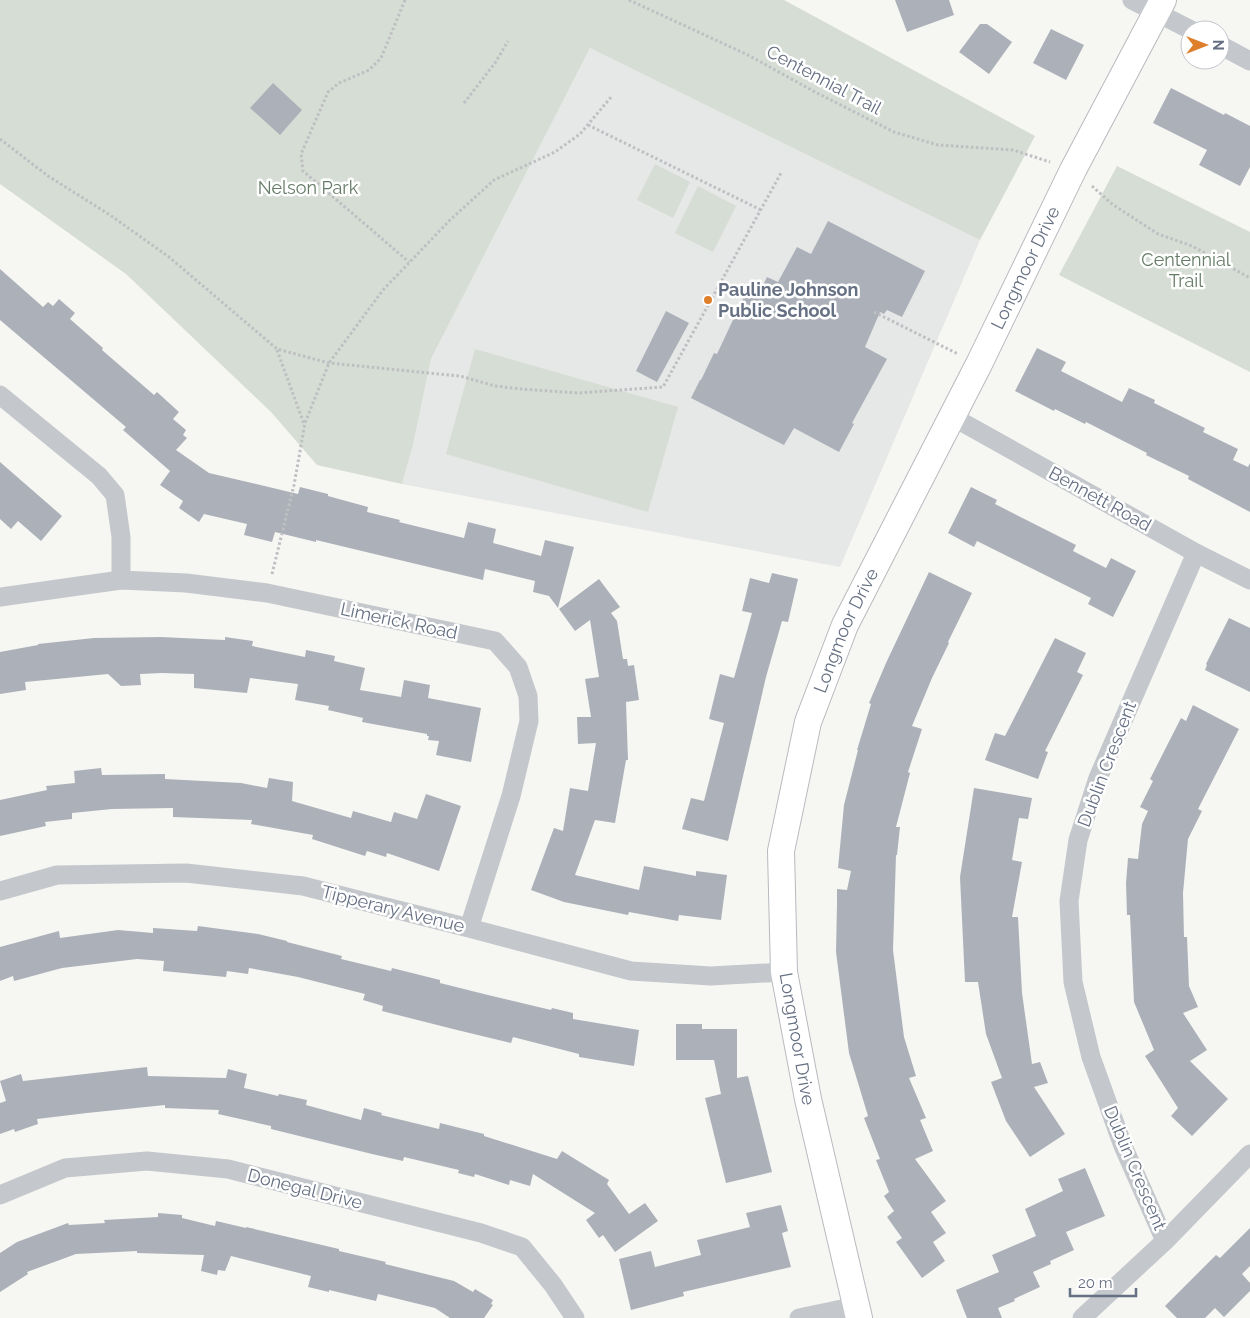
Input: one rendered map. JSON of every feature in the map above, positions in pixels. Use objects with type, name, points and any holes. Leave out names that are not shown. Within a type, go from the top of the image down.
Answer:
[{"type":"street","points":[[1132,0],[1160,6],[1180,21]]},
{"type":"street","name":"Longmoor Drive","points":[[858,1312],[808,1099],[784,972],[782,851],[808,722],[845,625],[979,364],[1073,170],[1160,6]]},
{"type":"street","points":[[1230,50],[1250,61]]},
{"type":"street","points":[[0,395],[99,476],[115,495],[121,537],[121,580]]},
{"type":"street","name":"Bennett Road","points":[[951,416],[1196,553],[1250,580]]},
{"type":"street","name":"Dublin Crescent","points":[[1165,1241],[1123,1146],[1091,1057],[1073,982],[1069,901],[1078,840],[1098,778],[1196,553]]},
{"type":"street","name":"Limerick Road","points":[[0,597],[121,580],[186,583],[267,592],[494,641],[518,667],[528,696],[529,721],[512,796],[469,928]]},
{"type":"street","name":"Tipperary Avenue","points":[[0,891],[57,875],[186,873],[303,886],[631,971],[711,976],[784,972]]},
{"type":"street","points":[[1082,1318],[1165,1241],[1250,1154]]},
{"type":"street","name":"Donegal Drive","points":[[0,1195],[65,1168],[147,1161],[228,1170],[481,1233],[522,1247],[553,1285],[575,1318]]},
{"type":"street","points":[[798,1318],[858,1312]]},
{"type":"path","points":[[405,0],[381,58],[369,70],[339,83],[328,92],[301,154],[302,171],[410,262]]},
{"type":"path","name":"Centennial Trail","points":[[630,0],[748,55],[814,92],[894,132],[938,145],[1013,150],[1073,170],[1112,204],[1158,234],[1192,246],[1250,278]]},
{"type":"path","points":[[464,103],[495,63],[508,40]]},
{"type":"path","points":[[267,592],[294,486],[304,426],[329,363],[383,290],[450,220],[494,180],[555,152],[580,134],[612,96]]},
{"type":"path","points":[[588,125],[761,210]]},
{"type":"path","points":[[0,139],[48,176],[110,215],[169,256],[277,349],[329,363],[460,376],[495,386],[569,393],[663,387],[782,173]]},
{"type":"path","points":[[874,312],[979,364]]},
{"type":"path","points":[[277,349],[304,426]]},
{"type":"shaded area","name":"Pauline Johnson Public School","points":[[590,48],[980,240],[840,567],[402,484],[413,445],[431,359]]},
{"type":"green space","name":"Nelson Park","points":[[0,0],[784,0],[1035,136],[980,240],[590,48],[431,359],[413,445],[402,484],[317,465],[271,412],[126,274],[0,184]]},
{"type":"green space","points":[[655,164],[690,182],[673,218],[637,200]]},
{"type":"green space","name":"Centennial Trail","points":[[1117,166],[1250,232],[1250,372],[1059,275]]},
{"type":"green space","points":[[698,186],[736,206],[713,252],[675,233]]},
{"type":"green space","points":[[475,349],[678,407],[648,512],[446,454]]},
{"type":"building","points":[[895,0],[949,0],[954,15],[907,32]]},
{"type":"building","points":[[980,24],[987,24],[1012,42],[989,74],[959,52]]},
{"type":"building","points":[[1051,29],[1084,45],[1066,80],[1033,63]]},
{"type":"building","points":[[273,83],[302,110],[280,135],[250,108]]},
{"type":"building","points":[[1171,88],[1250,126],[1250,167],[1240,186],[1199,165],[1207,150],[1153,123]]},
{"type":"building","points":[[828,221],[925,271],[902,317],[887,310],[884,314],[880,312],[865,347],[887,359],[852,423],[854,424],[839,452],[794,428],[784,445],[691,398],[714,353],[717,354],[748,288],[759,294],[767,277],[778,282],[797,247],[811,254]]},
{"type":"building","points":[[0,269],[43,307],[48,302],[53,306],[59,299],[75,313],[70,319],[103,348],[102,350],[154,395],[157,392],[179,412],[173,419],[186,430],[183,435],[187,438],[176,450],[209,473],[298,494],[300,487],[328,494],[328,496],[368,507],[367,512],[464,538],[468,522],[496,529],[493,543],[541,556],[545,540],[574,547],[558,608],[549,596],[533,592],[535,581],[485,569],[483,580],[275,532],[272,542],[244,535],[247,524],[204,514],[199,522],[179,508],[183,501],[160,485],[170,471],[123,430],[126,427],[0,320]]},
{"type":"building","points":[[666,311],[689,323],[657,382],[636,371]]},
{"type":"building","points":[[1037,348],[1066,362],[1061,371],[1122,402],[1129,388],[1155,400],[1154,403],[1205,428],[1203,432],[1238,449],[1233,460],[1248,467],[1250,463],[1250,512],[1188,479],[1189,476],[1146,455],[1147,453],[1086,422],[1085,424],[1055,409],[1054,411],[1015,391]]},
{"type":"building","points":[[0,462],[62,516],[41,541],[18,521],[11,529],[0,519]]},
{"type":"building","points":[[971,487],[997,500],[995,504],[1076,545],[1073,551],[1106,568],[1111,558],[1136,571],[1113,617],[1088,604],[1091,598],[977,541],[974,547],[948,533]]},
{"type":"building","points":[[929,572],[972,593],[948,642],[912,726],[922,729],[908,772],[910,773],[896,827],[900,827],[896,855],[893,950],[904,1037],[916,1076],[909,1078],[926,1118],[920,1120],[933,1151],[915,1159],[946,1201],[931,1212],[946,1233],[933,1242],[945,1261],[922,1278],[896,1242],[902,1238],[887,1217],[894,1211],[884,1196],[889,1192],[876,1160],[880,1159],[864,1118],[868,1116],[849,1053],[836,952],[837,889],[847,890],[851,871],[838,868],[844,805],[857,750],[871,704],[869,703]]},
{"type":"building","points":[[772,573],[798,579],[788,622],[782,621],[766,677],[728,841],[682,829],[691,798],[704,801],[724,723],[709,719],[720,674],[734,678],[752,613],[742,611],[750,578],[769,583]]},
{"type":"building","points":[[599,579],[620,607],[611,613],[617,621],[623,659],[627,659],[628,666],[634,665],[639,700],[626,702],[628,760],[626,760],[615,823],[595,820],[575,875],[639,890],[644,866],[696,876],[696,871],[727,875],[721,920],[679,915],[678,921],[629,912],[628,915],[564,902],[531,890],[554,828],[563,831],[570,788],[588,791],[596,743],[578,744],[577,717],[591,717],[585,679],[599,677],[590,620],[575,631],[559,609]]},
{"type":"building","points":[[1229,618],[1250,628],[1250,692],[1205,670],[1206,664]]},
{"type":"building","points":[[161,637],[225,640],[225,637],[253,641],[252,646],[305,657],[306,650],[335,656],[334,661],[365,668],[360,690],[401,697],[404,680],[430,685],[428,698],[481,708],[471,762],[436,755],[439,741],[428,740],[429,736],[427,734],[362,722],[363,718],[328,710],[329,706],[295,700],[298,684],[250,678],[247,693],[194,688],[194,674],[140,674],[141,685],[121,686],[108,674],[25,682],[26,690],[0,694],[0,652],[38,644],[94,638]]},
{"type":"building","points":[[1055,638],[1086,653],[1077,672],[1083,675],[1045,751],[1048,752],[1038,779],[985,760],[995,733],[1005,736]]},
{"type":"building","points":[[1193,705],[1239,729],[1198,809],[1202,811],[1188,839],[1183,893],[1184,937],[1187,937],[1189,986],[1198,1007],[1183,1013],[1207,1050],[1190,1061],[1228,1099],[1192,1136],[1171,1116],[1178,1108],[1145,1056],[1154,1050],[1134,1002],[1130,915],[1127,915],[1126,883],[1128,858],[1138,859],[1142,824],[1148,811],[1140,807],[1153,781],[1150,779],[1181,718],[1186,721]]},
{"type":"building","points":[[101,768],[102,775],[165,774],[165,779],[241,783],[267,788],[269,778],[293,782],[292,801],[351,818],[353,811],[391,822],[394,812],[417,819],[426,794],[461,806],[439,871],[387,853],[386,857],[367,851],[365,856],[312,839],[313,835],[251,824],[252,820],[173,817],[173,808],[112,809],[72,813],[72,819],[45,822],[46,826],[0,836],[0,800],[47,790],[46,786],[75,783],[74,771]]},
{"type":"building","points":[[974,788],[1032,798],[1028,819],[1019,818],[1012,860],[1022,862],[1012,917],[1018,917],[1022,993],[1032,1064],[1040,1062],[1048,1083],[1034,1087],[1065,1134],[1030,1157],[1006,1121],[991,1082],[1002,1078],[986,1034],[978,982],[965,982],[960,877]]},
{"type":"building","points":[[198,926],[258,934],[342,956],[341,959],[391,971],[392,968],[488,995],[551,1010],[552,1008],[573,1013],[573,1019],[639,1030],[634,1066],[579,1057],[579,1054],[513,1037],[511,1043],[382,1011],[383,1006],[363,1000],[365,994],[298,977],[249,968],[248,974],[227,971],[226,977],[163,971],[164,961],[137,959],[62,968],[14,981],[13,976],[0,981],[0,947],[59,931],[60,938],[118,930],[153,933],[153,928],[197,931]]},
{"type":"building","points":[[676,1024],[702,1024],[702,1029],[737,1029],[737,1078],[748,1076],[772,1172],[726,1183],[705,1098],[721,1094],[714,1060],[676,1060]]},
{"type":"building","points":[[147,1067],[148,1076],[226,1078],[228,1069],[247,1074],[244,1088],[307,1100],[306,1105],[361,1120],[364,1108],[382,1113],[381,1115],[439,1129],[440,1123],[484,1134],[484,1136],[557,1159],[562,1151],[609,1180],[607,1184],[629,1214],[645,1203],[658,1221],[615,1252],[603,1235],[599,1238],[586,1220],[595,1213],[533,1174],[530,1186],[510,1180],[509,1185],[475,1174],[474,1177],[458,1173],[459,1170],[404,1157],[403,1161],[271,1129],[271,1126],[218,1114],[219,1110],[165,1108],[165,1105],[87,1113],[37,1119],[38,1124],[15,1132],[14,1129],[0,1134],[0,1103],[6,1101],[0,1081],[21,1074],[23,1081]]},
{"type":"building","points":[[1085,1168],[1105,1216],[1066,1232],[1074,1250],[1050,1261],[1051,1264],[1033,1272],[1040,1287],[998,1308],[1002,1318],[967,1318],[956,1290],[999,1272],[992,1255],[1036,1236],[1025,1209],[1063,1191],[1058,1179]]},
{"type":"building","points":[[781,1205],[788,1231],[782,1233],[791,1267],[683,1292],[684,1296],[631,1310],[619,1259],[651,1251],[655,1267],[701,1255],[697,1240],[750,1227],[746,1213]]},
{"type":"building","points":[[158,1213],[182,1215],[182,1218],[215,1226],[216,1221],[339,1249],[339,1251],[386,1262],[385,1264],[454,1281],[473,1292],[475,1289],[493,1300],[491,1304],[493,1305],[484,1318],[450,1318],[435,1308],[378,1294],[376,1301],[308,1287],[311,1276],[231,1256],[225,1271],[218,1270],[217,1275],[201,1271],[204,1255],[137,1253],[137,1251],[76,1254],[27,1272],[28,1274],[0,1292],[0,1253],[17,1242],[68,1223],[69,1225],[105,1223],[104,1220],[158,1217]]},
{"type":"building","points":[[1250,1228],[1250,1266],[1242,1274],[1250,1283],[1250,1291],[1224,1317],[1215,1308],[1205,1318],[1177,1318],[1165,1306],[1216,1255],[1220,1258]]},
{"type":"place","name":"Pauline Johnson Public School","points":[[708,300]]}]
